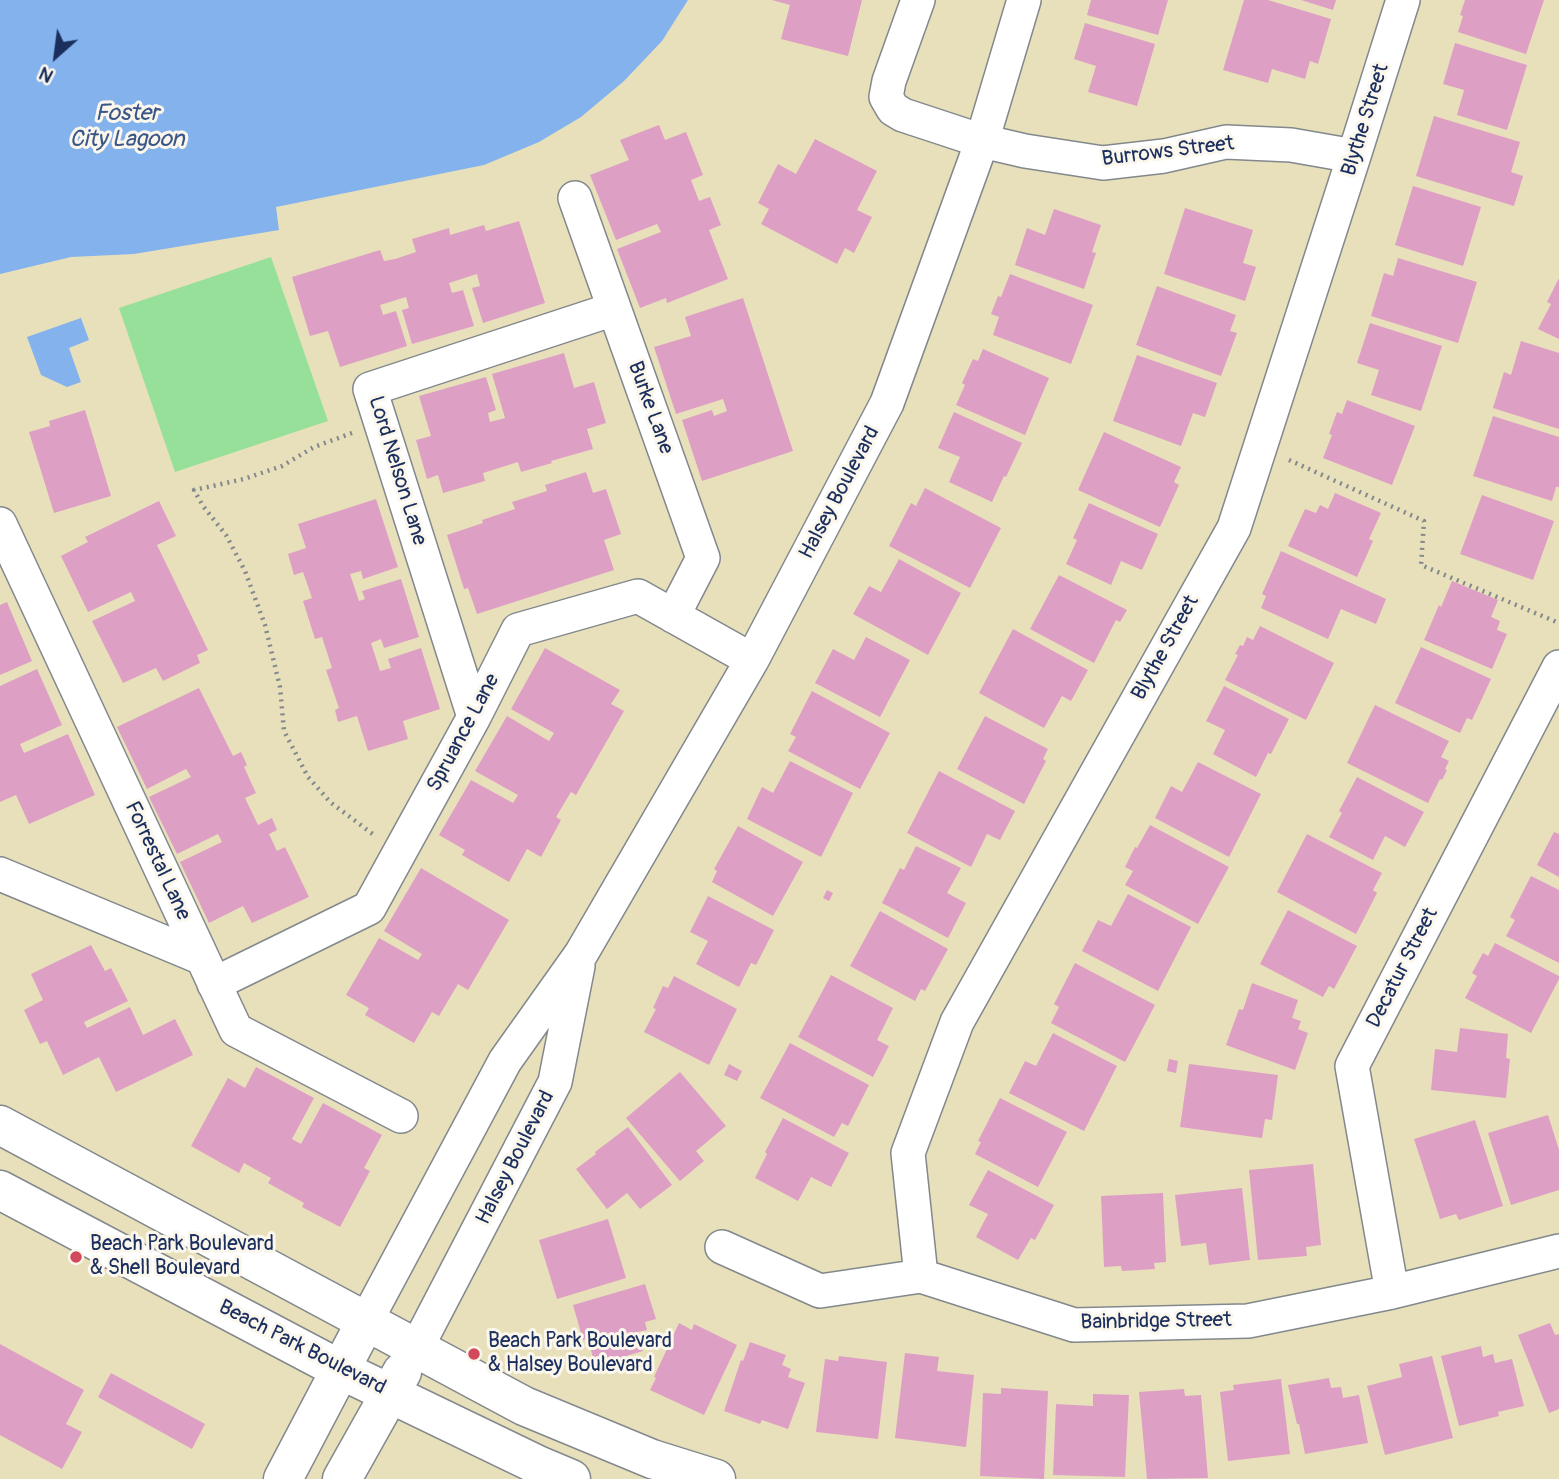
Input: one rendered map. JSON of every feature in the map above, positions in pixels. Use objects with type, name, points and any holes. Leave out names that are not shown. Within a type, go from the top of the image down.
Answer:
[{"type":"main road","points":[[0,1125],[524,1406],[652,1459],[716,1479]]},
{"type":"main road","name":"Beach Park Boulevard","points":[[0,1190],[341,1370],[571,1479]]},
{"type":"main road","points":[[283,1479],[366,1321]]},
{"type":"main road","points":[[342,1479],[415,1349]]},
{"type":"street","name":"Burrows Street","points":[[918,0],[889,81],[886,97],[893,109],[903,115],[982,141],[1102,163],[1164,156],[1226,142],[1291,145],[1354,156]]},
{"type":"street","name":"Halsey Boulevard","points":[[366,1321],[505,1061],[581,954],[752,660],[887,403],[982,141],[1024,0]]},
{"type":"street","name":"Blythe Street","points":[[921,1276],[908,1153],[957,1022],[1234,528],[1403,0]]},
{"type":"street","name":"Burke Lane","points":[[575,198],[703,558],[673,616]]},
{"type":"street","name":"Lord Nelson Lane","points":[[474,717],[370,389],[614,309]]},
{"type":"street","name":"Forrestal Lane","points":[[0,524],[236,1030],[401,1116]]},
{"type":"street","name":"Spruance Lane","points":[[208,971],[369,908],[519,630],[638,596],[752,660]]},
{"type":"street","name":"Decatur Street","points":[[1392,1292],[1352,1066],[1559,667]]},
{"type":"street","points":[[0,874],[208,971]]},
{"type":"street","name":"Halsey Boulevard","points":[[415,1349],[555,1082],[581,954]]},
{"type":"street","name":"Bainbridge Street","points":[[722,1247],[820,1291],[921,1276],[1074,1325],[1248,1321],[1392,1292],[1559,1251]]},
{"type":"path","points":[[381,425],[314,447],[282,466],[244,479],[194,490],[226,535],[245,571],[265,625],[280,687],[284,731],[308,777],[330,802],[366,831],[400,851]]},
{"type":"path","points":[[1260,447],[1424,521],[1421,565],[1559,623]]},
{"type":"green space","points":[[271,257],[328,421],[175,472],[119,308]]},
{"type":"water","name":"Foster City Lagoon","points":[[0,0],[688,0],[662,41],[624,81],[581,117],[539,142],[484,165],[276,207],[279,230],[134,254],[71,257],[0,274]]},
{"type":"water","points":[[81,318],[89,340],[69,348],[81,382],[67,387],[41,375],[27,337]]},
{"type":"building","points":[[772,0],[862,0],[848,56],[781,39],[790,5]]},
{"type":"building","points":[[1091,0],[1168,0],[1158,35],[1087,15]]},
{"type":"building","points":[[1244,0],[1268,0],[1331,19],[1318,64],[1310,61],[1305,79],[1272,69],[1268,83],[1223,70]]},
{"type":"building","points":[[1301,0],[1336,0],[1333,10]]},
{"type":"building","points":[[1465,0],[1544,0],[1526,54],[1458,32]]},
{"type":"building","points":[[1085,23],[1155,44],[1137,106],[1088,92],[1096,66],[1074,59]]},
{"type":"building","points":[[1455,43],[1527,65],[1507,130],[1457,115],[1464,90],[1443,84]]},
{"type":"building","points":[[1434,116],[1520,142],[1511,172],[1523,176],[1514,206],[1416,176]]},
{"type":"building","points":[[659,125],[665,140],[686,132],[703,175],[691,180],[699,201],[710,197],[721,225],[709,230],[728,279],[667,303],[666,298],[640,308],[617,249],[661,232],[657,224],[616,240],[590,175],[629,160],[620,140]]},
{"type":"building","points":[[815,139],[877,171],[857,210],[872,217],[854,253],[845,248],[837,264],[761,224],[769,209],[758,203],[778,164],[796,174]]},
{"type":"building","points":[[1413,186],[1481,207],[1463,266],[1395,245]]},
{"type":"building","points":[[1185,208],[1253,230],[1243,263],[1256,267],[1245,301],[1164,274]]},
{"type":"building","points":[[1054,209],[1101,225],[1092,252],[1096,253],[1084,289],[1015,265],[1027,228],[1045,235]]},
{"type":"building","points":[[519,221],[545,303],[483,323],[472,288],[480,286],[477,274],[449,283],[452,293],[463,290],[474,326],[412,344],[402,310],[409,308],[406,297],[380,305],[383,315],[396,311],[407,346],[340,367],[328,331],[310,336],[292,277],[380,250],[384,261],[395,259],[416,252],[412,239],[449,228],[450,235],[484,225],[486,231]]},
{"type":"building","points":[[1398,258],[1477,282],[1458,343],[1371,316],[1384,273],[1393,276]]},
{"type":"building","points":[[1010,274],[1093,305],[1071,364],[993,335],[999,317],[991,314]]},
{"type":"building","points":[[1559,278],[1559,339],[1538,329],[1551,304],[1547,302]]},
{"type":"building","points":[[1157,286],[1236,315],[1230,331],[1237,333],[1221,376],[1136,345]]},
{"type":"building","points":[[743,298],[793,451],[702,481],[682,420],[712,410],[714,416],[727,411],[723,399],[676,414],[654,347],[691,336],[685,317]]},
{"type":"building","points":[[1370,323],[1442,346],[1421,411],[1371,395],[1379,370],[1357,363]]},
{"type":"building","points":[[1521,341],[1559,353],[1559,429],[1493,408],[1504,372],[1511,375]]},
{"type":"building","points":[[983,349],[1049,378],[1025,435],[956,405],[973,359],[978,361]]},
{"type":"building","points":[[564,353],[574,388],[594,382],[606,423],[587,429],[593,449],[521,472],[518,462],[483,473],[485,481],[443,493],[438,475],[427,479],[416,440],[431,436],[419,396],[486,377],[496,410],[488,413],[490,422],[505,418],[492,374]]},
{"type":"building","points":[[1137,355],[1217,383],[1205,417],[1193,413],[1181,446],[1113,421]]},
{"type":"building","points":[[1347,400],[1415,426],[1392,485],[1323,458],[1337,412],[1342,414]]},
{"type":"building","points":[[85,410],[111,496],[54,513],[29,432],[50,426],[49,421]]},
{"type":"building","points":[[954,412],[1022,443],[992,502],[949,482],[960,457],[938,448]]},
{"type":"building","points":[[1493,416],[1559,437],[1559,487],[1556,487],[1552,501],[1473,476]]},
{"type":"building","points":[[1104,432],[1181,467],[1174,482],[1179,485],[1160,527],[1078,490]]},
{"type":"building","points":[[586,472],[593,493],[606,489],[621,534],[604,540],[614,570],[477,614],[468,588],[464,589],[447,535],[515,509],[512,502],[547,491],[545,485]]},
{"type":"building","points":[[925,488],[1001,528],[970,588],[889,546],[911,503],[916,506]]},
{"type":"building","points":[[1335,493],[1381,513],[1369,539],[1373,541],[1357,577],[1288,546],[1305,509],[1316,513],[1320,505],[1328,509]]},
{"type":"building","points":[[1482,495],[1554,521],[1533,580],[1460,554]]},
{"type":"building","points":[[376,499],[398,567],[363,579],[361,571],[350,574],[359,601],[365,599],[362,591],[401,579],[419,637],[384,648],[381,639],[371,643],[380,671],[391,668],[388,659],[421,648],[440,709],[403,721],[408,739],[368,751],[357,716],[338,722],[335,710],[339,708],[326,670],[332,668],[322,637],[315,639],[303,601],[312,598],[303,572],[294,575],[288,554],[306,548],[298,524]]},
{"type":"building","points":[[159,501],[176,536],[157,545],[208,650],[197,655],[200,663],[163,681],[156,668],[123,683],[92,621],[135,601],[131,592],[88,612],[61,556],[88,542],[85,537]]},
{"type":"building","points":[[1089,503],[1158,534],[1142,570],[1121,561],[1111,585],[1066,564],[1077,540],[1073,538]]},
{"type":"building","points":[[1281,551],[1386,599],[1376,624],[1341,609],[1328,639],[1261,608],[1266,596],[1262,594]]},
{"type":"building","points":[[899,559],[961,593],[928,655],[853,614],[869,586],[881,592]]},
{"type":"building","points":[[1059,575],[1127,610],[1120,622],[1116,620],[1094,663],[1030,629]]},
{"type":"building","points":[[1452,581],[1498,600],[1491,617],[1500,621],[1497,630],[1507,634],[1492,669],[1424,640]]},
{"type":"building","points":[[7,602],[32,661],[0,675],[0,605]]},
{"type":"building","points":[[1260,626],[1334,663],[1306,720],[1225,680],[1238,655],[1235,654],[1240,645],[1243,646],[1247,637],[1253,640]]},
{"type":"building","points":[[1013,629],[1088,670],[1071,701],[1062,696],[1044,728],[979,693]]},
{"type":"building","points":[[866,637],[910,660],[880,717],[815,683],[833,649],[854,660]]},
{"type":"building","points":[[1421,647],[1491,679],[1472,720],[1467,718],[1460,733],[1395,703]]},
{"type":"building","points":[[545,648],[620,690],[611,704],[624,711],[576,795],[571,792],[556,817],[561,820],[541,857],[527,849],[509,882],[462,855],[465,850],[439,835],[471,780],[513,803],[518,795],[475,771],[507,716],[549,741],[554,733],[511,709]]},
{"type":"building","points":[[37,669],[62,725],[20,744],[24,753],[68,734],[95,795],[29,824],[16,795],[0,802],[0,686]]},
{"type":"building","points":[[1224,686],[1289,719],[1256,777],[1213,754],[1225,730],[1206,721]]},
{"type":"building","points":[[199,688],[233,756],[241,752],[247,765],[244,767],[256,793],[245,798],[258,825],[272,818],[277,830],[269,834],[277,851],[285,847],[309,897],[252,923],[243,906],[209,923],[180,862],[222,842],[218,834],[177,854],[149,797],[191,777],[186,769],[147,789],[117,727]]},
{"type":"building","points":[[812,691],[890,733],[860,789],[788,751],[796,737],[790,734]]},
{"type":"building","points":[[1375,705],[1449,741],[1441,757],[1449,761],[1445,769],[1447,770],[1428,803],[1347,763]]},
{"type":"building","points":[[985,716],[1048,749],[1043,759],[1046,761],[1024,804],[957,769]]},
{"type":"building","points":[[790,761],[853,793],[821,857],[747,819],[762,787],[773,793]]},
{"type":"building","points":[[1198,762],[1261,794],[1229,857],[1155,818],[1171,786],[1182,792]]},
{"type":"building","points":[[939,771],[1015,811],[1000,840],[987,834],[971,867],[907,833]]},
{"type":"building","points":[[1357,777],[1424,812],[1405,847],[1385,836],[1373,860],[1329,837]]},
{"type":"building","points":[[1150,825],[1229,867],[1198,924],[1125,885],[1133,871],[1125,867]]},
{"type":"building","points":[[738,826],[803,862],[773,916],[712,882],[717,871],[714,869]]},
{"type":"building","points":[[1554,832],[1559,834],[1559,877],[1537,865]]},
{"type":"building","points":[[1307,834],[1382,873],[1373,890],[1377,893],[1356,934],[1277,892]]},
{"type":"building","points":[[916,846],[961,868],[947,893],[966,903],[948,938],[882,903],[900,868],[904,870]]},
{"type":"building","points":[[421,868],[509,920],[468,990],[458,984],[439,1016],[432,1012],[414,1043],[365,1015],[369,1008],[346,995],[379,938],[418,960],[422,954],[384,931]]},
{"type":"building","points":[[1531,876],[1559,890],[1559,963],[1506,936],[1515,920],[1510,917]]},
{"type":"building","points":[[827,890],[833,893],[829,901],[823,898]]},
{"type":"building","points":[[1128,894],[1191,927],[1158,991],[1082,951],[1098,920],[1111,926]]},
{"type":"building","points":[[708,896],[774,930],[756,965],[751,963],[739,987],[696,964],[708,941],[690,932]]},
{"type":"building","points":[[1288,910],[1357,946],[1334,989],[1329,986],[1323,997],[1260,964]]},
{"type":"building","points":[[880,911],[948,949],[925,991],[921,989],[915,1001],[850,966]]},
{"type":"building","points":[[1495,943],[1559,976],[1531,1033],[1465,998],[1477,976],[1472,973],[1483,953],[1488,956]]},
{"type":"building","points":[[91,945],[105,971],[111,968],[128,1001],[84,1022],[87,1028],[130,1007],[143,1035],[175,1019],[193,1055],[116,1092],[99,1057],[63,1075],[47,1041],[40,1044],[24,1010],[43,1000],[31,974]]},
{"type":"building","points":[[1075,963],[1155,1005],[1125,1062],[1051,1023],[1059,1007],[1054,1004]]},
{"type":"building","points":[[831,975],[893,1008],[877,1040],[889,1046],[873,1077],[798,1037]]},
{"type":"building","points":[[674,976],[737,1009],[709,1065],[644,1032],[656,1009],[653,1008],[663,986],[668,988]]},
{"type":"building","points":[[1252,983],[1298,1000],[1292,1018],[1301,1021],[1298,1029],[1308,1033],[1295,1070],[1226,1045],[1239,1009],[1243,1010]]},
{"type":"building","points":[[1460,1028],[1508,1034],[1506,1058],[1510,1059],[1506,1098],[1431,1090],[1435,1049],[1457,1052]]},
{"type":"building","points":[[1053,1033],[1117,1066],[1084,1131],[1009,1093],[1025,1061],[1036,1066]]},
{"type":"building","points":[[790,1043],[869,1085],[848,1126],[842,1123],[834,1137],[760,1098]]},
{"type":"building","points":[[1169,1059],[1178,1061],[1176,1073],[1167,1071]]},
{"type":"building","points":[[729,1064],[742,1071],[737,1081],[724,1075]]},
{"type":"building","points":[[1189,1064],[1278,1075],[1272,1120],[1265,1119],[1262,1138],[1180,1127]]},
{"type":"building","points":[[256,1067],[314,1098],[292,1139],[301,1144],[323,1103],[382,1135],[364,1168],[370,1171],[340,1227],[302,1207],[304,1203],[268,1183],[271,1178],[244,1163],[239,1173],[191,1146],[228,1078],[245,1088]]},
{"type":"building","points":[[680,1072],[726,1126],[696,1151],[704,1161],[680,1181],[626,1118]]},
{"type":"building","points":[[1000,1098],[1067,1132],[1038,1187],[975,1154],[981,1142],[978,1141]]},
{"type":"building","points":[[1548,1115],[1559,1150],[1559,1190],[1511,1205],[1488,1133]]},
{"type":"building","points":[[783,1118],[849,1153],[831,1187],[811,1177],[798,1201],[755,1178]]},
{"type":"building","points":[[1475,1120],[1503,1206],[1459,1220],[1456,1214],[1440,1219],[1414,1139]]},
{"type":"building","points":[[628,1127],[672,1185],[640,1209],[627,1193],[607,1209],[576,1169]]},
{"type":"building","points":[[1313,1164],[1321,1245],[1306,1247],[1307,1256],[1258,1260],[1249,1170]]},
{"type":"building","points":[[988,1170],[1054,1205],[1035,1240],[1031,1238],[1018,1260],[976,1237],[988,1214],[969,1205]]},
{"type":"building","points":[[1242,1188],[1250,1260],[1209,1265],[1206,1243],[1181,1246],[1175,1195]]},
{"type":"building","points":[[1163,1193],[1166,1262],[1154,1263],[1155,1269],[1122,1271],[1121,1266],[1104,1267],[1101,1196]]},
{"type":"building","points":[[608,1219],[626,1278],[557,1299],[539,1240]]},
{"type":"building","points":[[645,1284],[656,1319],[645,1322],[647,1330],[637,1332],[643,1351],[595,1365],[588,1339],[583,1340],[573,1305]]},
{"type":"building","points":[[679,1323],[692,1330],[694,1324],[737,1345],[704,1415],[650,1390]]},
{"type":"building","points":[[1550,1323],[1555,1335],[1559,1334],[1559,1409],[1549,1413],[1518,1335]]},
{"type":"building","points":[[750,1342],[786,1355],[782,1365],[791,1369],[788,1377],[805,1383],[788,1429],[762,1420],[760,1424],[724,1411]]},
{"type":"building","points":[[0,1344],[84,1390],[66,1424],[82,1432],[62,1469],[0,1435]]},
{"type":"building","points":[[1481,1346],[1483,1357],[1493,1354],[1495,1363],[1512,1359],[1524,1406],[1498,1412],[1499,1416],[1459,1426],[1441,1356]]},
{"type":"building","points":[[905,1353],[939,1357],[937,1371],[974,1375],[966,1447],[895,1438]]},
{"type":"building","points":[[839,1356],[887,1362],[878,1439],[816,1432],[825,1359],[838,1361]]},
{"type":"building","points":[[1432,1356],[1453,1438],[1385,1455],[1367,1386],[1402,1377],[1399,1364]]},
{"type":"building","points":[[111,1373],[205,1424],[192,1449],[98,1397]]},
{"type":"building","points":[[1329,1378],[1331,1388],[1341,1387],[1343,1398],[1359,1395],[1368,1443],[1305,1454],[1288,1385]]},
{"type":"building","points":[[1281,1379],[1290,1454],[1228,1461],[1220,1392],[1234,1390],[1233,1385]]},
{"type":"building","points":[[1001,1388],[1048,1391],[1044,1479],[980,1476],[983,1393],[1001,1394]]},
{"type":"building","points":[[1184,1389],[1185,1396],[1201,1395],[1208,1478],[1147,1479],[1139,1392]]},
{"type":"building","points":[[1093,1394],[1129,1395],[1125,1477],[1053,1475],[1056,1404],[1093,1406]]},
{"type":"place","name":"Beach Park Boulevard & Shell Boulevard","points":[[76,1257]]},
{"type":"place","name":"Beach Park Boulevard & Halsey Boulevard","points":[[474,1354]]}]
